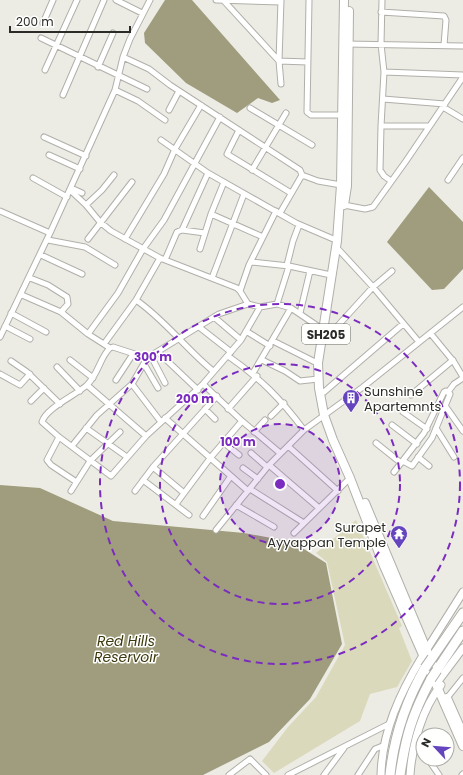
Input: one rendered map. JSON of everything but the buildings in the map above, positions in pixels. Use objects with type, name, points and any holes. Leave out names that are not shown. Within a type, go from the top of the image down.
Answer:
[{"type":"highway","points":[[400,775],[402,716],[424,670],[463,613]]},
{"type":"highway","points":[[390,775],[392,758],[402,734],[431,679],[462,633]]},
{"type":"main road","points":[[324,330],[331,275],[338,244],[341,185],[341,115],[346,44],[344,0]]},
{"type":"main road","name":"SH205","points":[[349,0],[346,44],[347,186],[320,364],[326,414],[379,544],[427,649],[439,684],[463,732]]},
{"type":"main road","points":[[320,364],[318,379],[326,414]]},
{"type":"main road","points":[[341,451],[350,478],[379,544],[422,657],[439,684],[463,746]]},
{"type":"street","points":[[43,23],[53,0]]},
{"type":"street","points":[[46,70],[77,0]]},
{"type":"street","points":[[62,94],[104,0]]},
{"type":"street","points":[[116,0],[142,13]]},
{"type":"street","points":[[0,338],[11,313],[22,295],[41,256],[50,233],[116,90],[123,57],[142,13],[150,0]]},
{"type":"street","points":[[216,0],[224,2],[281,1],[279,60],[281,84]]},
{"type":"street","points":[[309,0],[307,112],[311,115],[341,115]]},
{"type":"street","points":[[382,0],[381,44],[384,72],[380,170],[384,176],[391,181]]},
{"type":"street","points":[[224,2],[279,60],[308,62]]},
{"type":"street","points":[[381,12],[444,16],[446,20],[444,45]]},
{"type":"street","points":[[98,66],[113,34]]},
{"type":"street","points":[[41,38],[147,89]]},
{"type":"street","points":[[346,44],[463,46]]},
{"type":"street","points":[[123,57],[149,69],[179,91],[297,167],[302,172],[302,175],[318,181],[341,185]]},
{"type":"street","points":[[344,205],[370,209],[406,161],[463,76],[384,72]]},
{"type":"street","points":[[116,90],[138,101],[165,120]]},
{"type":"street","points":[[169,110],[179,91]]},
{"type":"street","points":[[383,100],[444,106],[463,119]]},
{"type":"street","points":[[125,238],[164,174],[175,149],[201,105]]},
{"type":"street","points":[[250,108],[312,146]]},
{"type":"street","points":[[252,170],[286,113]]},
{"type":"street","points":[[88,334],[118,292],[143,249],[164,220],[220,117]]},
{"type":"street","points":[[381,126],[429,126]]},
{"type":"street","points":[[239,130],[226,153],[291,193]]},
{"type":"street","points":[[44,136],[86,156]]},
{"type":"street","points":[[161,140],[208,173],[299,225],[338,244],[419,342]]},
{"type":"street","points":[[49,155],[80,169]]},
{"type":"street","points":[[448,180],[463,158]]},
{"type":"street","points":[[182,230],[208,173]]},
{"type":"street","points":[[86,205],[102,190],[114,175]]},
{"type":"street","points":[[240,291],[251,262],[263,237],[302,175]]},
{"type":"street","points":[[33,178],[67,197]]},
{"type":"street","points":[[88,239],[132,182]]},
{"type":"street","points":[[200,249],[211,214],[224,182]]},
{"type":"street","points":[[70,189],[82,193]]},
{"type":"street","points":[[70,189],[100,222],[143,249],[163,259],[212,278],[240,291],[248,304]]},
{"type":"street","points":[[212,278],[232,222],[244,194]]},
{"type":"street","points":[[0,211],[50,233]]},
{"type":"street","points":[[211,214],[263,237]]},
{"type":"street","points":[[278,304],[293,241],[299,225]]},
{"type":"street","points":[[104,344],[163,259],[175,233],[182,230],[205,232]]},
{"type":"street","points":[[48,240],[85,247],[115,265]]},
{"type":"street","points":[[41,256],[82,274]]},
{"type":"street","points":[[251,262],[288,265],[331,275]]},
{"type":"street","points":[[300,314],[310,271]]},
{"type":"street","points":[[72,446],[86,428],[108,405],[132,384],[149,357],[177,338],[199,327],[219,314],[248,304],[260,307],[278,304],[291,308],[324,330],[333,331],[373,286],[392,271]]},
{"type":"street","points":[[30,278],[56,289],[67,297],[68,302],[61,312]]},
{"type":"street","points":[[22,295],[61,312],[88,334],[110,348],[149,357],[165,383]]},
{"type":"street","points":[[136,300],[158,316],[177,338],[214,371]]},
{"type":"street","points":[[110,348],[104,356],[93,378],[80,390],[60,404],[44,418],[42,422],[59,437],[111,476],[146,436],[204,384],[240,340],[260,307]]},
{"type":"street","points":[[216,530],[268,466],[304,430],[363,387],[463,307]]},
{"type":"street","points":[[228,409],[255,375],[291,308]]},
{"type":"street","points":[[11,313],[46,332]]},
{"type":"street","points":[[214,317],[240,340]]},
{"type":"street","points":[[324,392],[403,324]]},
{"type":"street","points":[[5,326],[30,339]]},
{"type":"street","points":[[199,327],[255,375],[284,403],[304,430]]},
{"type":"street","points":[[246,331],[320,364]]},
{"type":"street","points":[[394,472],[417,444],[444,392],[448,392],[454,384],[463,377],[453,360],[431,334]]},
{"type":"street","points":[[158,352],[198,390]]},
{"type":"street","points":[[116,380],[133,354]]},
{"type":"street","points":[[70,360],[93,378]]},
{"type":"street","points":[[262,360],[285,371],[300,382],[318,379]]},
{"type":"street","points":[[411,395],[453,360]]},
{"type":"street","points":[[11,361],[30,374],[60,404]]},
{"type":"street","points":[[144,364],[158,388]]},
{"type":"street","points":[[57,367],[80,390]]},
{"type":"street","points":[[0,374],[20,385],[30,374]]},
{"type":"street","points":[[132,384],[163,420],[211,457],[231,476],[249,490],[304,523]]},
{"type":"street","points":[[204,384],[228,409],[280,453]]},
{"type":"street","points":[[86,385],[146,436]]},
{"type":"street","points":[[31,401],[44,388]]},
{"type":"street","points":[[376,443],[402,462],[412,466],[436,428],[451,395],[448,392]]},
{"type":"street","points":[[135,491],[153,467],[217,396]]},
{"type":"street","points":[[271,416],[284,403]]},
{"type":"street","points":[[446,407],[463,431]]},
{"type":"street","points":[[205,409],[215,419]]},
{"type":"street","points":[[403,412],[426,429]]},
{"type":"street","points":[[254,432],[265,420]]},
{"type":"street","points":[[176,504],[211,457],[242,421]]},
{"type":"street","points":[[392,425],[417,444]]},
{"type":"street","points":[[86,428],[127,458]]},
{"type":"street","points":[[436,428],[454,457]]},
{"type":"street","points":[[71,491],[75,481],[90,461],[120,432]]},
{"type":"street","points":[[59,437],[47,460],[51,465],[75,481]]},
{"type":"street","points":[[224,442],[239,455]]},
{"type":"street","points":[[288,446],[338,491]]},
{"type":"street","points":[[251,453],[319,508]]},
{"type":"street","points":[[418,457],[429,466]]},
{"type":"street","points":[[153,467],[184,493]]},
{"type":"street","points":[[243,468],[258,479]]},
{"type":"street","points":[[204,516],[231,476]]},
{"type":"street","points":[[294,533],[350,478]]},
{"type":"street","points":[[143,480],[189,515]]},
{"type":"street","points":[[236,505],[274,527]]},
{"type":"street","points":[[427,649],[463,592]]},
{"type":"street","points":[[420,727],[427,708],[439,684],[463,648]]},
{"type":"street","points":[[381,775],[389,724],[401,694],[422,657]]},
{"type":"street","points":[[447,698],[463,678]]},
{"type":"street","points":[[288,775],[389,724]]},
{"type":"street","points":[[410,775],[415,743]]},
{"type":"street","points":[[358,775],[375,749],[385,745]]},
{"type":"street","points":[[324,775],[344,747]]},
{"type":"street","points":[[229,775],[250,759],[266,775]]},
{"type":"shaded area","points":[[356,520],[402,626],[399,628],[412,661],[397,687],[370,694],[360,721],[274,773],[262,761],[288,727],[316,697],[345,645],[327,562],[316,553]]},
{"type":"water","points":[[165,0],[192,0],[280,100],[272,103],[258,98],[237,113],[186,83],[145,43],[144,33]]},
{"type":"water","points":[[429,187],[463,222],[463,269],[444,289],[432,290],[387,242]]},
{"type":"water","name":"Red Hills Reservoir","points":[[0,485],[40,488],[113,521],[244,533],[293,542],[326,563],[342,644],[310,699],[269,742],[203,775],[0,775]]},
{"type":"place","name":"Sunshine Apartemnts","points":[[351,413]]},
{"type":"place","name":"Surapet Ayyappan Temple","points":[[399,549]]}]
